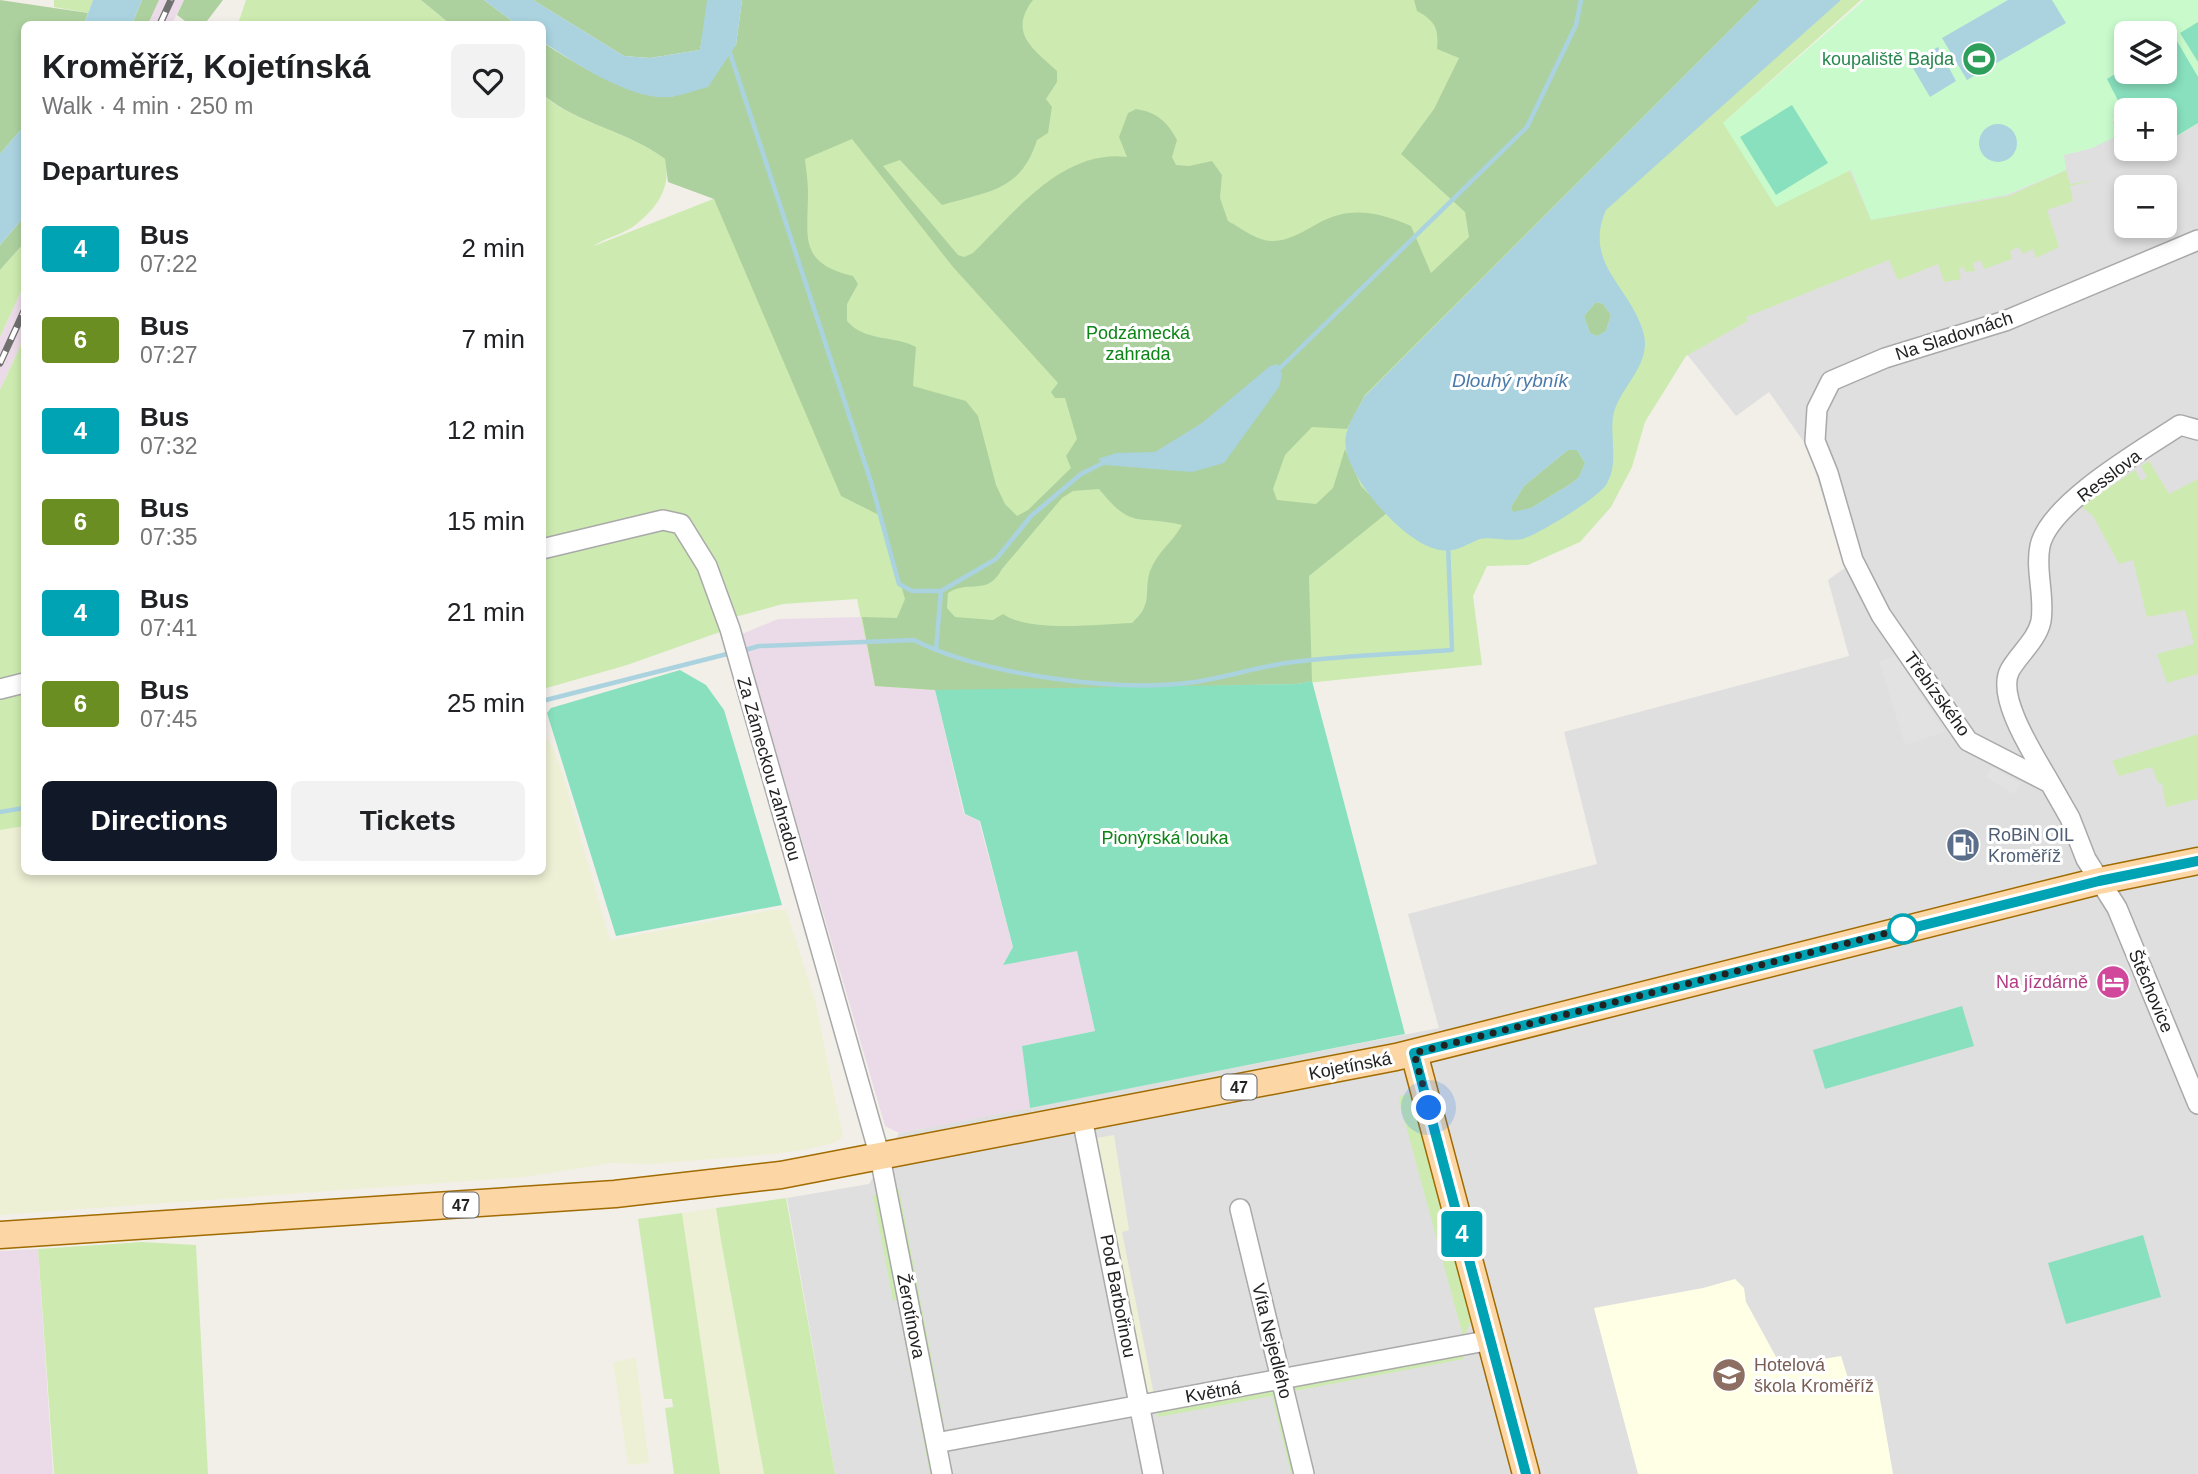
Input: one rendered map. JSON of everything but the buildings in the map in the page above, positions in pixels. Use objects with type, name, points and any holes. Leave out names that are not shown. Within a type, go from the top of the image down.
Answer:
[{"type":"main road","name":"Kojetínská","points":[[0,1235],[615,1194],[781,1175],[1414,1053],[2099,881],[2198,862]]},
{"type":"main road","points":[[1414,1053],[1526,1474]]},
{"type":"street","name":"Na Sladovnách","points":[[1836,506],[1828,474],[1815,441],[1817,409],[1831,381],[1885,358],[2005,321],[2198,240]]},
{"type":"street","name":"Resslova","points":[[2050,783],[2023,734],[2005,688],[2011,668],[2041,623],[2039,564],[2046,530],[2089,486],[2180,425],[2198,430]]},
{"type":"street","name":"Třebízského","points":[[1836,506],[1853,560],[1881,615],[1968,741],[2050,783]]},
{"type":"street","name":"Za Zámeckou zahradou","points":[[546,548],[663,520],[681,524],[707,566],[730,629],[880,1157]]},
{"type":"street","points":[[0,690],[21,684]]},
{"type":"street","points":[[2050,783],[2099,881]]},
{"type":"street","name":"Štěchovice","points":[[2099,881],[2117,908],[2198,1104]]},
{"type":"street","name":"Pod Barbořinou","points":[[1082,1118],[1153,1474]]},
{"type":"street","name":"Žerotínova","points":[[880,1157],[942,1474]]},
{"type":"street","name":"Víta Nejedlého","points":[[1240,1209],[1304,1474]]},
{"type":"street","name":"Květná","points":[[936,1443],[1491,1340]]},
{"type":"shaded area","points":[[159,0],[184,0],[174,21],[149,21]]},
{"type":"shaded area","points":[[2198,123],[2198,1474],[835,1474],[787,1198],[869,1184],[899,1133],[1439,1028],[1408,914],[1597,864],[1564,732],[1849,656],[1828,580],[1849,565],[1828,513],[1808,448],[1769,392],[1736,416],[1609,256],[1852,169],[2006,195],[2066,170],[2063,155],[2092,148],[2114,128],[2114,161],[2177,161],[2177,136]]},
{"type":"shaded area","points":[[21,292],[21,344],[0,390],[0,337]]},
{"type":"shaded area","points":[[862,617],[875,686],[935,690],[964,814],[979,821],[1013,947],[1003,965],[1077,950],[1095,1031],[1022,1046],[1030,1108],[899,1133],[885,1126],[742,634],[778,619]]},
{"type":"shaded area","points":[[1896,656],[1945,732],[1905,745],[1879,661]]},
{"type":"shaded area","points":[[546,736],[562,772],[610,940],[771,910],[786,910],[815,1000],[843,1136],[836,1142],[775,1154],[652,1164],[612,1163],[524,1177],[0,1215],[0,830],[21,826],[21,875],[546,875]]},
{"type":"shaded area","points":[[1992,767],[2021,784],[2014,794],[1986,777]]},
{"type":"shaded area","points":[[1114,1135],[1129,1230],[1122,1232],[1154,1395],[1145,1392],[1091,1139]]},
{"type":"shaded area","points":[[716,1208],[764,1474],[720,1474],[682,1213]]},
{"type":"shaded area","points":[[38,1249],[53,1474],[0,1474],[0,1251]]},
{"type":"shaded area","name":"Hotelová škola Kroměříž","points":[[1735,1279],[1744,1288],[1746,1302],[1781,1366],[1841,1356],[1851,1388],[1877,1381],[1893,1474],[1638,1474],[1594,1308],[1703,1288]]},
{"type":"shaded area","points":[[636,1358],[649,1463],[628,1465],[613,1362]]},
{"type":"green space","points":[[0,0],[88,13],[85,21],[21,21],[21,130],[0,154]]},
{"type":"green space","points":[[54,0],[93,0],[88,13],[54,7]]},
{"type":"green space","points":[[142,0],[159,0],[149,21],[133,21]]},
{"type":"green space","points":[[184,0],[223,0],[207,21],[185,21],[177,15]]},
{"type":"green space","points":[[246,0],[421,0],[446,21],[239,21]]},
{"type":"green space","points":[[421,0],[484,0],[512,21],[446,21]]},
{"type":"green space","points":[[533,0],[709,0],[700,50],[650,58],[624,56]]},
{"type":"green space","points":[[742,0],[1033,0],[1026,12],[1023,32],[1033,48],[1057,71],[1057,82],[1046,99],[1052,107],[1048,133],[1037,140],[1022,170],[1012,179],[988,192],[942,205],[900,160],[883,166],[958,255],[964,257],[973,253],[1023,203],[1061,173],[1081,163],[1103,157],[1127,157],[1119,137],[1128,113],[1136,109],[1155,115],[1169,128],[1177,140],[1172,157],[1176,165],[1189,166],[1212,161],[1222,175],[1220,198],[1228,221],[1249,234],[1266,240],[1280,240],[1342,214],[1382,216],[1411,226],[1431,273],[1469,237],[1465,212],[1401,154],[1434,109],[1459,58],[1437,49],[1434,26],[1417,11],[1414,0],[1760,0],[1365,395],[1347,429],[1312,427],[1285,455],[1273,489],[1277,500],[1316,504],[1333,488],[1345,449],[1361,486],[1387,513],[1309,576],[1312,681],[1297,684],[965,692],[875,686],[862,617],[897,618],[905,599],[881,516],[841,496],[714,199],[668,182],[665,159],[651,149],[572,114],[546,97],[546,44],[588,70],[620,85],[672,97],[736,45]],"holes":[[[852,139],[953,267],[1058,383],[1051,392],[1055,398],[1065,398],[1077,439],[1066,456],[1071,468],[1028,510],[1017,516],[1005,504],[996,485],[978,416],[966,401],[913,386],[916,347],[862,332],[847,321],[847,304],[858,284],[853,276],[823,264],[810,246],[805,159]],[[1099,489],[1110,502],[1136,519],[1182,525],[1153,564],[1148,579],[1146,604],[1132,623],[1083,626],[1030,624],[1003,614],[993,620],[955,617],[947,608],[948,593],[964,587],[990,583],[1062,498],[1073,491]]]},
{"type":"green space","name":"Podzámecká zahrada","points":[[768,0],[1861,0],[1723,123],[1849,170],[1871,220],[2009,196],[2066,170],[2070,184],[2095,180],[2070,186],[2073,201],[2047,210],[2059,247],[2036,258],[2033,249],[2023,254],[2019,247],[2010,251],[2012,259],[1984,269],[1981,260],[1973,263],[1975,271],[1965,272],[1964,267],[1959,268],[1961,279],[1944,282],[1938,264],[1898,280],[1889,260],[1746,317],[1748,321],[1686,356],[1645,422],[1632,467],[1611,507],[1580,542],[1528,565],[1487,566],[1473,596],[1482,665],[1297,684],[935,690],[875,686],[857,599],[783,604],[735,617],[720,632],[627,665],[546,688],[546,98],[572,114],[636,141],[665,159],[666,179],[655,205],[634,226],[594,246],[713,199],[671,119],[719,101]]},
{"type":"green space","points":[[1864,0],[2198,0],[2198,123],[2177,136],[2177,98],[2114,98],[2114,137],[2092,148],[2064,155],[2066,170],[2006,195],[1871,220],[1851,170],[1776,207],[1723,123]]},
{"type":"green space","points":[[2198,22],[2198,62],[2180,33]]},
{"type":"green space","points":[[2177,41],[2198,77],[2198,123],[2177,136],[2177,98],[2117,98],[2107,79],[2114,75],[2114,84],[2177,84]]},
{"type":"green space","points":[[1792,105],[1828,163],[1776,195],[1740,137]]},
{"type":"green space","points":[[21,220],[21,246],[0,270],[0,245]]},
{"type":"green space","points":[[21,246],[21,292],[0,337],[0,270]]},
{"type":"green space","points":[[1596,302],[1603,304],[1611,315],[1606,331],[1597,336],[1590,333],[1584,316]]},
{"type":"green space","points":[[21,344],[21,826],[0,830],[0,390]]},
{"type":"green space","points":[[1568,450],[1577,450],[1585,463],[1579,477],[1531,508],[1513,513],[1511,507],[1524,486]]},
{"type":"green space","points":[[2149,461],[2169,494],[2198,479],[2198,674],[2167,683],[2157,654],[2194,644],[2185,610],[2147,617],[2133,560],[2119,564],[2093,516],[2081,506],[2135,470],[2141,481],[2147,477],[2141,466]]},
{"type":"green space","points":[[680,670],[706,685],[724,710],[782,905],[616,936],[547,713],[551,708]]},
{"type":"green space","name":"Pionýrská louka","points":[[1312,681],[1405,1034],[1030,1108],[1022,1046],[1095,1031],[1077,951],[1003,965],[1013,947],[980,821],[965,814],[935,690],[1297,684]]},
{"type":"green space","points":[[2198,734],[2198,799],[2166,807],[2162,783],[2158,783],[2152,767],[2119,776],[2112,761]]},
{"type":"green space","points":[[1962,1006],[1974,1046],[1825,1089],[1813,1050]]},
{"type":"green space","points":[[1412,1093],[1471,1314],[1471,1323],[1463,1336],[1399,1100],[1401,1096]]},
{"type":"green space","points":[[899,1189],[946,1433],[893,1191]]},
{"type":"green space","points":[[881,1193],[935,1474],[930,1474],[897,1300],[893,1301],[873,1195]]},
{"type":"green space","points":[[786,1198],[835,1474],[764,1474],[721,1241],[716,1208]]},
{"type":"green space","points":[[682,1213],[720,1474],[674,1474],[665,1408],[673,1407],[672,1399],[664,1399],[638,1219]]},
{"type":"green space","points":[[2143,1235],[2161,1297],[2066,1324],[2048,1263]]},
{"type":"green space","points":[[142,1242],[196,1245],[208,1474],[54,1474],[38,1249]]},
{"type":"green space","points":[[1463,1353],[1464,1359],[1294,1391],[1314,1474],[1308,1474],[1290,1391],[1294,1386]]},
{"type":"green space","points":[[1268,1389],[1275,1390],[1299,1474],[1291,1474],[1272,1396],[1158,1417],[1158,1410]]},
{"type":"water","points":[[93,0],[142,0],[133,21],[85,21]]},
{"type":"water","points":[[484,0],[533,0],[624,56],[650,58],[700,50],[707,0],[742,0],[736,45],[708,87],[671,97],[655,97],[621,87],[571,60],[546,44],[546,21],[512,21]]},
{"type":"water","name":"Dlouhý rybník","points":[[1760,0],[1841,0],[1606,210],[1600,229],[1600,246],[1612,276],[1638,318],[1645,347],[1639,367],[1616,406],[1612,425],[1612,469],[1601,491],[1566,516],[1522,539],[1484,538],[1451,550],[1426,546],[1397,525],[1382,510],[1369,495],[1350,463],[1346,435],[1365,396]],"holes":[[[1596,302],[1603,304],[1611,315],[1606,331],[1597,336],[1590,333],[1584,316]],[[1568,450],[1577,450],[1585,463],[1579,477],[1531,508],[1513,512],[1511,507],[1524,486]]]},
{"type":"water","name":"koupaliště Bajda","points":[[2008,0],[2052,0],[2066,23],[1967,80],[1942,38]]},
{"type":"water","points":[[1938,47],[1956,81],[1930,97],[1910,63]]},
{"type":"water","points":[[1998,124],[2012,129],[2017,143],[2012,157],[1998,162],[1984,157],[1979,143],[1984,129]]},
{"type":"water","points":[[21,130],[21,220],[0,245],[0,154]]},
{"type":"water","points":[[1278,364],[1282,375],[1279,387],[1224,463],[1192,472],[1105,465],[1098,459],[1116,453],[1155,452],[1202,423],[1270,366]]},
{"type":"waterway","points":[[1277,371],[1527,127],[1576,25],[1581,0]]},
{"type":"waterway","points":[[729,50],[871,482],[899,584],[912,591],[941,591]]},
{"type":"waterway","points":[[936,650],[941,591],[996,559],[1031,516],[1081,474],[1105,462]]},
{"type":"waterway","points":[[745,650],[759,646],[914,640],[976,663],[1013,672],[1090,683],[1128,685],[1195,682],[1293,662],[1452,650],[1448,545]]},
{"type":"waterway","points":[[546,700],[727,654]]},
{"type":"waterway","points":[[0,812],[21,808]]},
{"type":"railway","points":[[161,21],[171,0]]},
{"type":"railway","points":[[0,363],[21,318]]},
{"type":"bus line","name":"4","points":[[1526,1474],[1414,1053],[2099,881],[2198,861]]},
{"type":"place","name":"koupaliště Bajda","points":[[1979,59]]},
{"type":"place","name":"RoBiN OIL Kroměříž","points":[[1963,845]]},
{"type":"place","name":"Na jízdárně","points":[[2113,982]]},
{"type":"place","name":"Hotelová škola Kroměříž","points":[[1729,1375]]},
{"type":"route","points":[[1429,1108],[1414,1053],[1903,929]]}]
